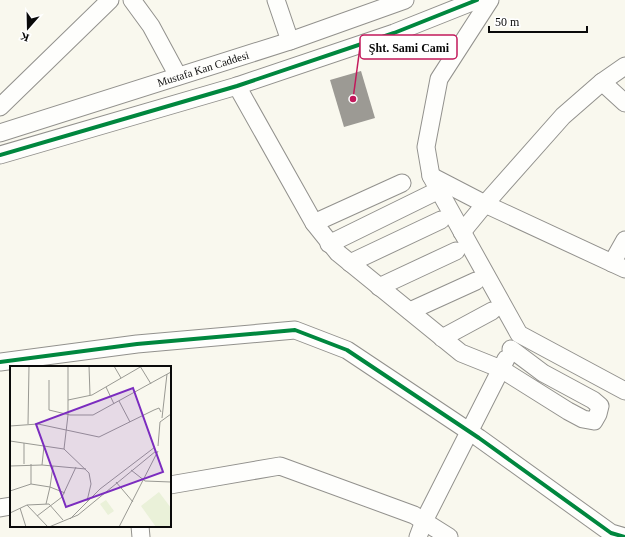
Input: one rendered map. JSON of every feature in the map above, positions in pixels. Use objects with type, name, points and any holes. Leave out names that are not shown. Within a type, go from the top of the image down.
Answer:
[{"type":"street","points":[[0,107],[110,0]]},
{"type":"street","points":[[132,0],[150,26],[178,76]]},
{"type":"street","points":[[276,0],[290,41]]},
{"type":"street","name":"Mustafa Kan Caddesi","points":[[0,133],[290,41],[405,0]]},
{"type":"street","points":[[0,155],[237,86],[394,33],[477,0]]},
{"type":"street","points":[[490,0],[439,79],[426,147],[435,183],[519,334],[624,389]]},
{"type":"street","points":[[462,232],[563,116],[602,82],[625,66]]},
{"type":"street","points":[[602,82],[625,104]]},
{"type":"street","points":[[237,86],[314,223],[330,244],[350,263],[461,353],[501,369],[536,392],[583,419],[594,421],[600,406],[593,400],[543,373],[511,349]]},
{"type":"street","points":[[314,223],[402,183]]},
{"type":"street","points":[[435,183],[485,204],[618,266],[625,240]]},
{"type":"street","points":[[330,244],[435,183]]},
{"type":"street","points":[[350,263],[441,220]]},
{"type":"street","points":[[379,287],[456,250]]},
{"type":"street","points":[[410,312],[476,281]]},
{"type":"street","points":[[442,338],[492,311]]},
{"type":"street","points":[[0,362],[84,359],[137,344],[295,330],[347,350],[469,432],[611,533],[625,537]]},
{"type":"street","points":[[418,537],[424,521],[519,334]]},
{"type":"street","points":[[171,485],[280,466],[414,515],[449,537]]},
{"type":"street","points":[[0,508],[10,506]]},
{"type":"street","points":[[140,527],[141,537]]},
{"type":"building","points":[[361,71],[375,118],[344,127],[330,80]]},
{"type":"cycle path","points":[[0,155],[237,86],[394,33],[477,0]]},
{"type":"cycle path","points":[[0,362],[137,344],[295,330],[347,350],[479,438],[611,533],[625,537]]},
{"type":"place","name":"Şht. Sami Cami","points":[[353,99]]}]
